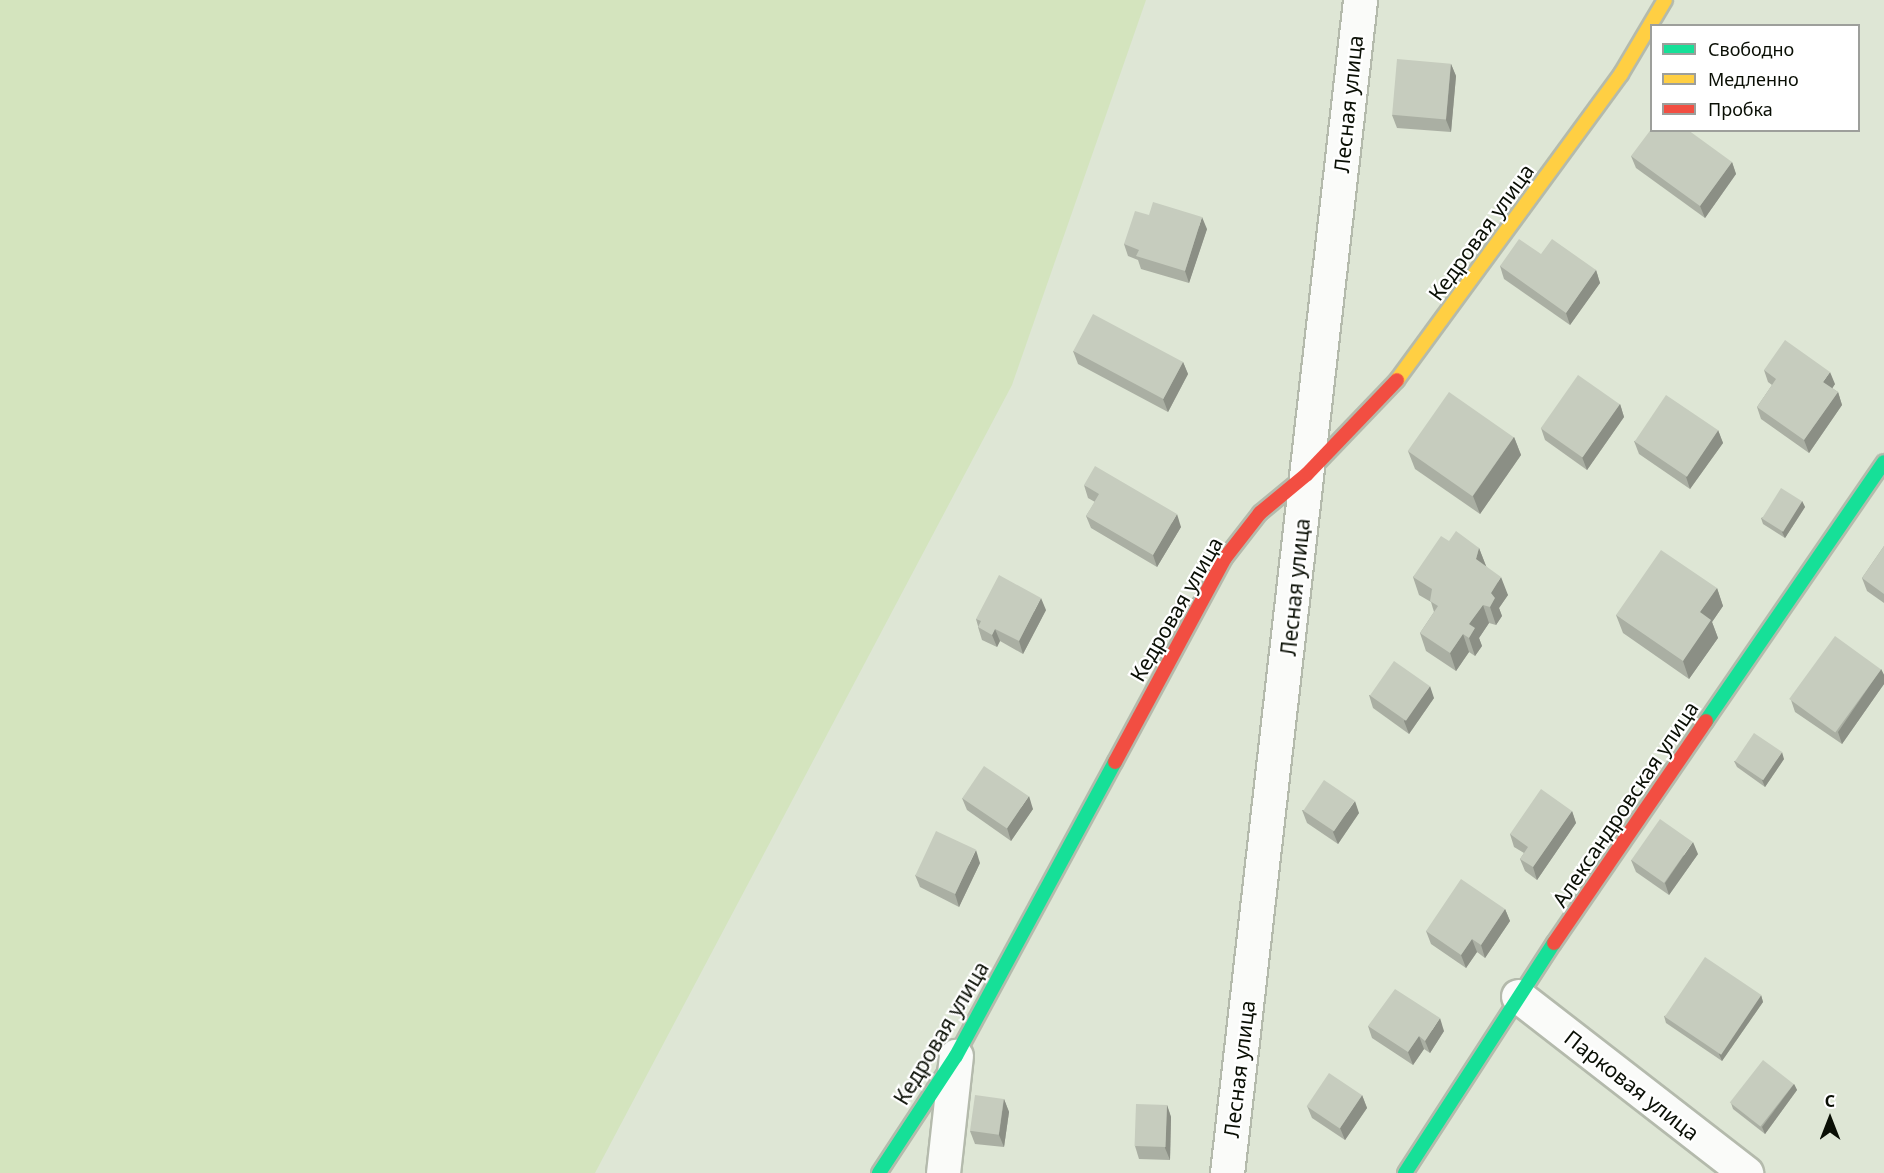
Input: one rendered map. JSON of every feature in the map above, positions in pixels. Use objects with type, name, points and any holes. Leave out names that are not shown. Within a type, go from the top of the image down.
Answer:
[{"type":"street","name":"Лесная улица","points":[[1227,1173],[1360,0]]},
{"type":"street","name":"Кедровая улица","points":[[1651,24],[1665,0]]},
{"type":"street","name":"Кедровая улица","points":[[879,1173],[956,1056],[1225,558],[1260,513],[1307,474],[1382,399],[1475,278],[1621,74],[1650,25]]},
{"type":"street","name":"Александровская улица","points":[[1405,1173],[1518,996],[1884,462]]},
{"type":"street","name":"Парковая улица","points":[[1518,996],[1746,1173]]},
{"type":"street","points":[[943,1173],[956,1056]]},
{"type":"green space","points":[[0,0],[1146,0],[1012,385],[595,1173],[0,1173]]},
{"type":"building","points":[[1397,59],[1451,64],[1446,119],[1392,115]]},
{"type":"building","points":[[1650,131],[1691,132],[1732,162],[1700,206],[1631,156]]},
{"type":"building","points":[[1153,202],[1202,217],[1185,271],[1136,256],[1139,250],[1124,244],[1135,211],[1149,215]]},
{"type":"building","points":[[1519,239],[1541,254],[1552,239],[1596,270],[1566,313],[1500,266]]},
{"type":"building","points":[[1093,314],[1183,362],[1163,399],[1073,351]]},
{"type":"building","points":[[1785,340],[1830,372],[1823,382],[1838,392],[1804,440],[1757,407],[1776,379],[1764,370]]},
{"type":"building","points":[[1578,375],[1620,404],[1582,457],[1541,428]]},
{"type":"building","points":[[1449,392],[1514,437],[1472,496],[1408,451]]},
{"type":"building","points":[[1666,395],[1718,430],[1687,477],[1635,441]]},
{"type":"building","points":[[1095,466],[1177,514],[1153,555],[1086,516],[1099,494],[1084,485]]},
{"type":"building","points":[[1781,488],[1802,501],[1783,532],[1762,519]]},
{"type":"building","points":[[1456,531],[1479,548],[1476,559],[1501,577],[1491,593],[1495,598],[1490,607],[1483,605],[1469,624],[1475,628],[1469,638],[1463,634],[1450,653],[1420,633],[1438,606],[1430,601],[1432,589],[1413,577],[1441,536],[1449,541]]},
{"type":"building","points":[[1884,546],[1884,594],[1862,578]]},
{"type":"building","points":[[1661,550],[1717,588],[1700,612],[1711,620],[1683,661],[1616,615]]},
{"type":"building","points":[[999,575],[1041,598],[1019,641],[995,629],[992,635],[978,627],[981,621],[976,619]]},
{"type":"building","points":[[1835,636],[1881,670],[1835,733],[1789,699]]},
{"type":"building","points":[[1394,661],[1430,686],[1406,721],[1370,695]]},
{"type":"building","points":[[1754,733],[1782,752],[1763,780],[1735,761]]},
{"type":"building","points":[[984,766],[1029,796],[1007,829],[962,798]]},
{"type":"building","points":[[1324,780],[1355,801],[1334,831],[1303,811]]},
{"type":"building","points":[[1541,789],[1572,811],[1533,867],[1520,859],[1528,847],[1510,834]]},
{"type":"building","points":[[1660,819],[1693,842],[1664,883],[1631,860]]},
{"type":"building","points":[[936,831],[976,850],[955,894],[915,875]]},
{"type":"building","points":[[1461,879],[1505,909],[1481,945],[1472,939],[1461,955],[1426,931]]},
{"type":"building","points":[[1705,957],[1761,995],[1721,1055],[1665,1017]]},
{"type":"building","points":[[1395,989],[1440,1018],[1425,1041],[1419,1036],[1408,1052],[1368,1026]]},
{"type":"building","points":[[1763,1060],[1794,1084],[1760,1127],[1730,1103]]},
{"type":"building","points":[[1329,1073],[1362,1095],[1340,1129],[1307,1106]]},
{"type":"building","points":[[975,1095],[1004,1099],[999,1135],[970,1131]]},
{"type":"building","points":[[1136,1104],[1167,1105],[1166,1147],[1135,1146]]},
{"type":"traffic: fast","points":[[1706,721],[1884,462]]},
{"type":"traffic: fast","points":[[879,1173],[956,1056],[1115,762]]},
{"type":"traffic: fast","points":[[1405,1173],[1554,943]]},
{"type":"traffic: slow","points":[[1651,24],[1665,0]]},
{"type":"traffic: slow","points":[[1397,380],[1621,74],[1650,25]]},
{"type":"traffic: jam","points":[[1115,762],[1225,558],[1260,513],[1307,474],[1397,380]]},
{"type":"traffic: jam","points":[[1554,943],[1706,721]]}]
